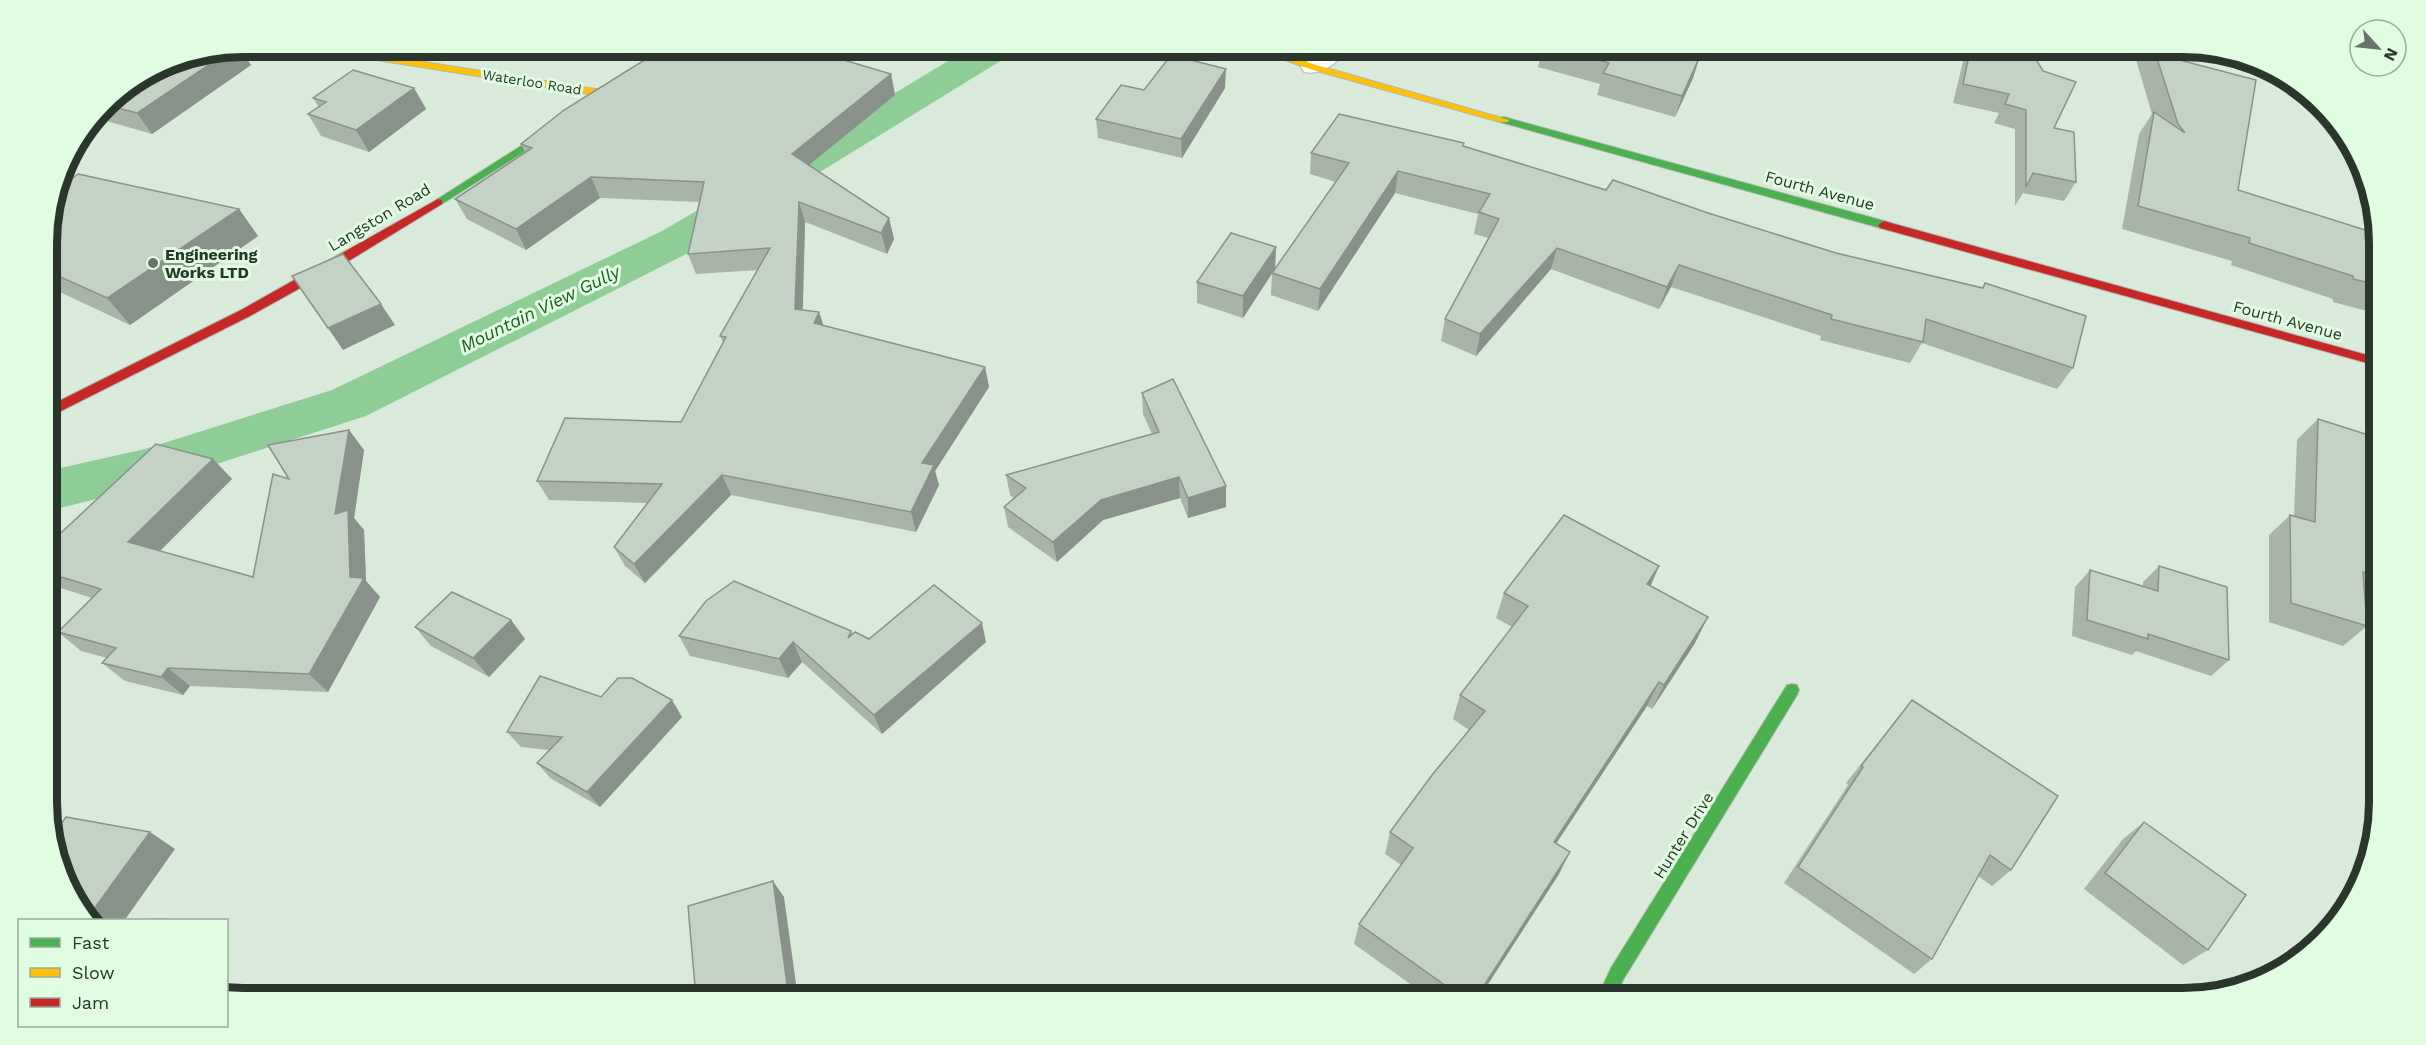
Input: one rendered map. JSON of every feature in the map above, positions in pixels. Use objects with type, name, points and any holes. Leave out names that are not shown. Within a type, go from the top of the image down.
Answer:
[{"type":"street","name":"Waterloo Road","points":[[387,57],[613,91],[589,106]]},
{"type":"street","name":"Fourth Avenue","points":[[1284,57],[1313,67],[2369,360]]},
{"type":"street","points":[[1313,67],[1325,57]]},
{"type":"street","name":"Langston Road","points":[[57,408],[212,332],[394,230],[569,118]]},
{"type":"street","name":"Hunter Drive","points":[[1611,988],[1792,690]]},
{"type":"building","points":[[649,57],[834,57],[891,74],[792,154],[889,218],[881,233],[799,202],[795,309],[819,312],[814,323],[985,367],[922,463],[934,465],[911,512],[722,475],[634,564],[614,547],[662,484],[537,481],[565,418],[681,422],[726,337],[720,336],[770,248],[688,254],[704,182],[591,177],[516,229],[455,199],[532,148],[521,144],[564,110]]},
{"type":"building","points":[[1169,57],[1179,57],[1226,69],[1181,139],[1096,119],[1121,85],[1144,90]]},
{"type":"building","points":[[1586,57],[1700,57],[1682,96],[1603,73],[1609,63]]},
{"type":"building","points":[[1969,57],[2035,57],[2043,71],[2076,82],[2054,128],[2074,132],[2076,182],[2033,173],[2026,187],[2026,110],[2005,104],[2009,94],[1963,84]]},
{"type":"building","points":[[2157,57],[2168,57],[2256,80],[2238,190],[2368,231],[2369,283],[2249,243],[2250,238],[2138,206],[2154,112],[2185,133],[2178,124]]},
{"type":"building","points":[[217,59],[137,113],[116,108],[140,88],[161,76],[195,63]]},
{"type":"building","points":[[353,70],[414,88],[356,130],[308,114],[326,102],[313,98]]},
{"type":"building","points":[[1339,114],[1464,143],[1463,146],[1606,190],[1613,180],[1708,213],[1836,253],[1983,288],[1985,283],[2086,316],[2073,368],[1926,319],[1923,342],[1831,319],[1832,315],[1679,265],[1667,287],[1557,248],[1480,334],[1445,319],[1499,219],[1479,212],[1490,194],[1398,171],[1320,289],[1272,273],[1349,163],[1311,153]]},
{"type":"building","points":[[78,174],[239,209],[107,298],[57,276],[57,231],[68,182]]},
{"type":"building","points":[[1231,233],[1276,247],[1243,296],[1197,282]]},
{"type":"building","points":[[343,254],[381,304],[328,328],[292,276]]},
{"type":"building","points":[[1173,379],[1226,486],[1188,498],[1179,477],[1101,500],[1053,542],[1004,507],[1026,488],[1006,475],[1159,432],[1142,393]]},
{"type":"building","points":[[2318,419],[2369,435],[2369,574],[2363,572],[2367,626],[2291,603],[2290,515],[2315,522]]},
{"type":"building","points":[[349,430],[335,514],[348,510],[350,577],[364,578],[309,674],[168,668],[161,677],[102,663],[116,648],[58,632],[101,589],[57,576],[57,537],[156,444],[213,459],[128,542],[253,577],[273,474],[289,479],[268,445]]},
{"type":"building","points":[[1564,515],[1659,566],[1647,584],[1708,617],[1664,685],[1659,682],[1554,842],[1570,852],[1482,988],[1449,988],[1359,924],[1413,848],[1390,832],[1432,775],[1485,711],[1460,695],[1528,606],[1504,593]]},
{"type":"building","points":[[2159,566],[2227,587],[2229,660],[2148,634],[2148,639],[2087,620],[2090,570],[2158,591]]},
{"type":"building","points":[[734,581],[851,631],[848,638],[855,632],[869,639],[934,585],[982,623],[874,715],[793,642],[779,659],[679,636],[706,601]]},
{"type":"building","points":[[452,592],[511,620],[473,658],[415,627]]},
{"type":"building","points":[[540,676],[601,697],[618,678],[632,678],[672,700],[587,792],[537,763],[562,737],[507,732]]},
{"type":"building","points":[[1912,700],[2058,796],[2011,870],[1990,855],[1932,959],[1798,867],[1863,767],[1861,766]]},
{"type":"building","points":[[66,817],[150,832],[92,911],[71,873],[63,850],[59,826]]},
{"type":"building","points":[[2144,822],[2246,895],[2208,950],[2105,873]]},
{"type":"building","points":[[773,881],[787,984],[774,988],[695,988],[688,906]]},
{"type":"waterway","name":"Mountain View Gully","points":[[57,489],[145,468],[349,403],[677,241],[821,156],[981,57]]},
{"type":"traffic: fast","points":[[1504,120],[1884,225]]},
{"type":"traffic: fast","points":[[438,202],[562,123]]},
{"type":"traffic: fast","points":[[1611,988],[1792,690]]},
{"type":"traffic: slow","points":[[377,57],[608,94]]},
{"type":"traffic: slow","points":[[1283,57],[1504,120]]},
{"type":"traffic: jam","points":[[57,408],[246,313],[438,202]]},
{"type":"traffic: jam","points":[[1884,225],[2369,360]]},
{"type":"place","name":"Engineering Works LTD","points":[[153,263]]}]
